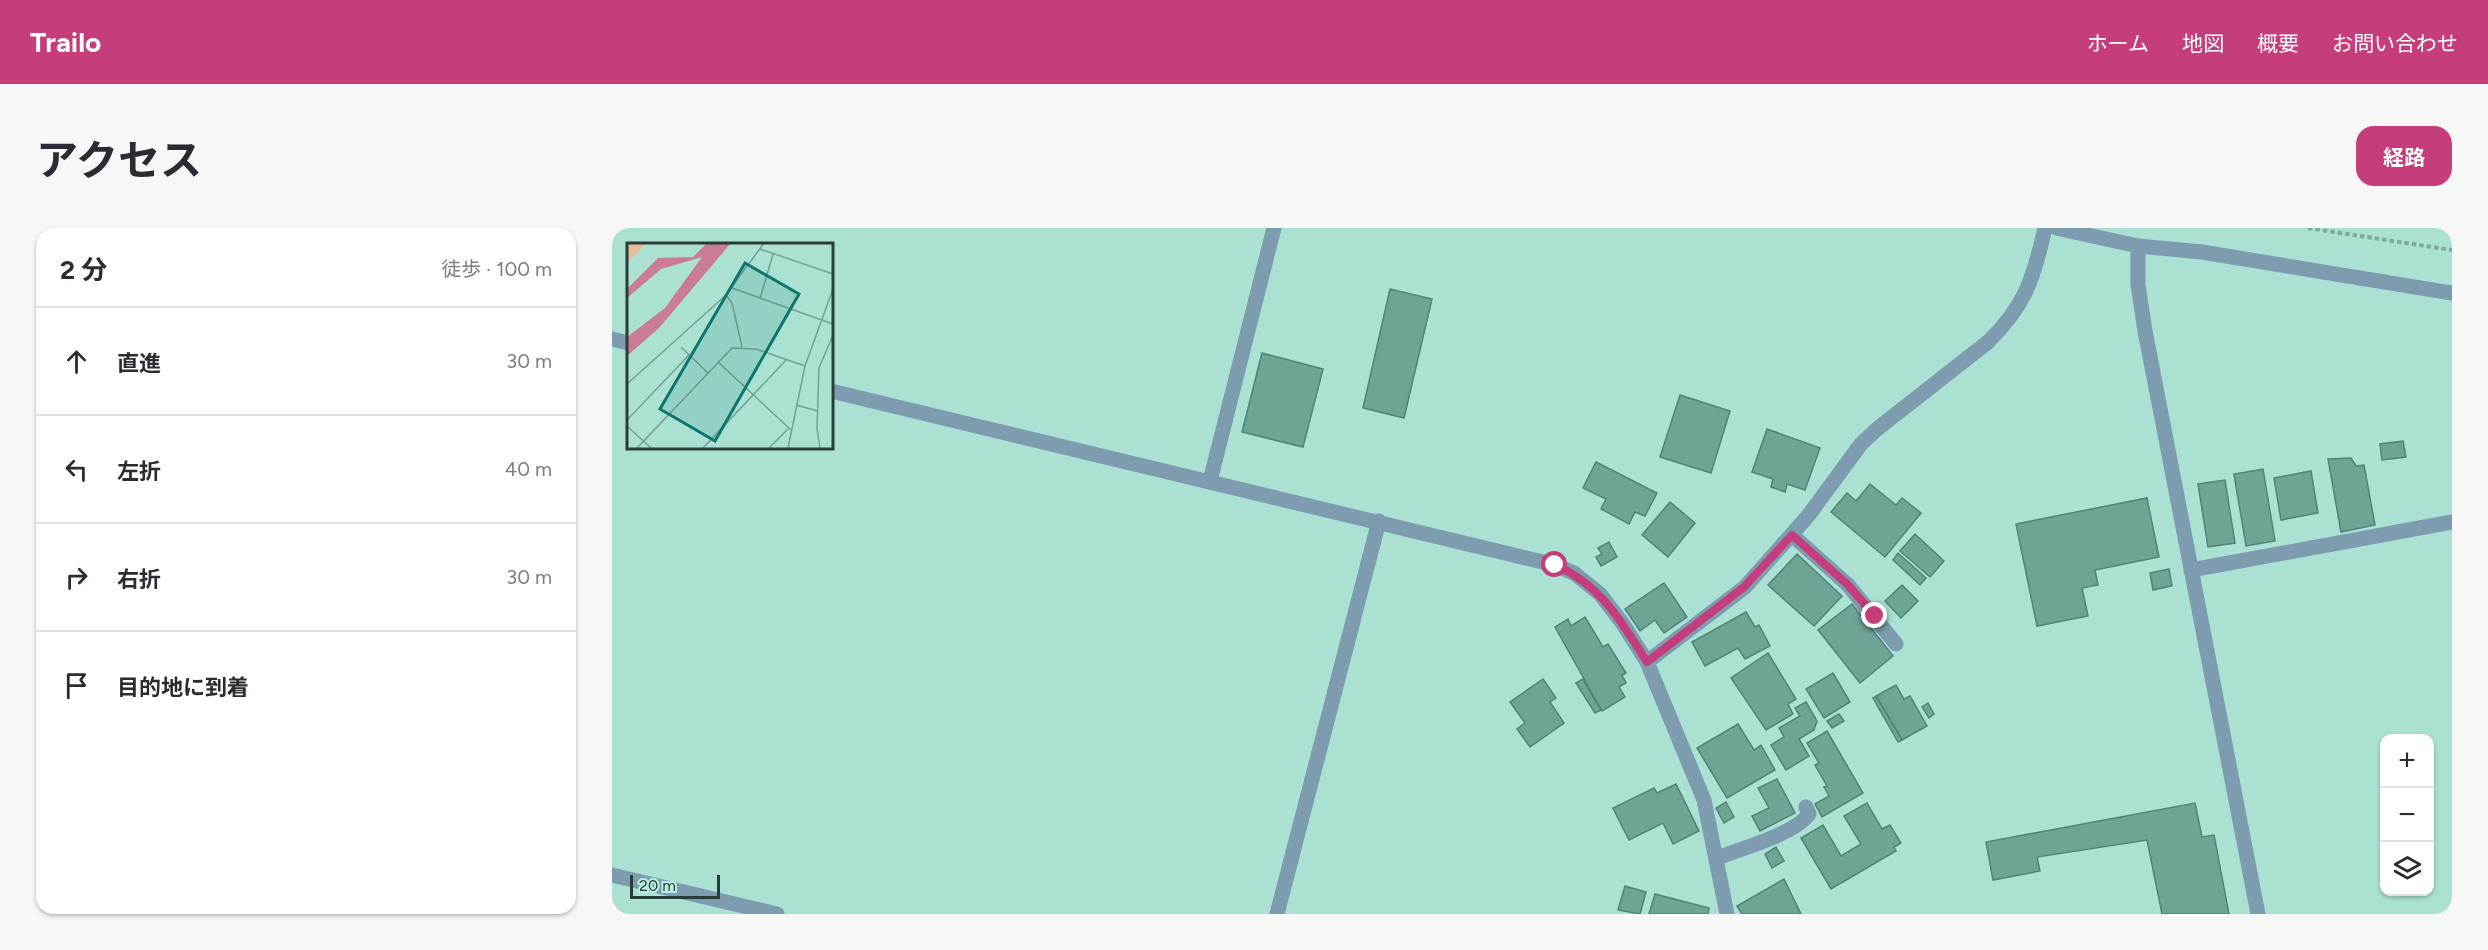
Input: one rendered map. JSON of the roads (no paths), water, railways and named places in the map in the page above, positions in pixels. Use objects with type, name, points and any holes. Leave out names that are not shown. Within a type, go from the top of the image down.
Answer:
[{"type":"street","points":[[1210,481],[1274,228]]},
{"type":"street","points":[[1647,662],[1744,587],[1792,535],[1861,444],[1915,398],[1988,342],[2004,326],[2021,304],[2034,276],[2045,228]]},
{"type":"street","points":[[2056,228],[2138,246],[2202,252],[2452,293]]},
{"type":"street","points":[[2138,246],[2138,285],[2145,331],[2258,914]]},
{"type":"street","points":[[612,339],[627,343]]},
{"type":"street","points":[[832,391],[1379,520],[1555,565],[1574,573],[1600,594],[1647,662],[1704,800],[1728,914]]},
{"type":"street","points":[[1277,914],[1379,520]]},
{"type":"street","points":[[2191,570],[2452,522]]},
{"type":"street","points":[[1792,535],[1848,585],[1896,644]]},
{"type":"street","points":[[1717,858],[1786,831],[1805,819],[1809,814],[1806,807]]},
{"type":"street","points":[[612,875],[777,914]]}]
